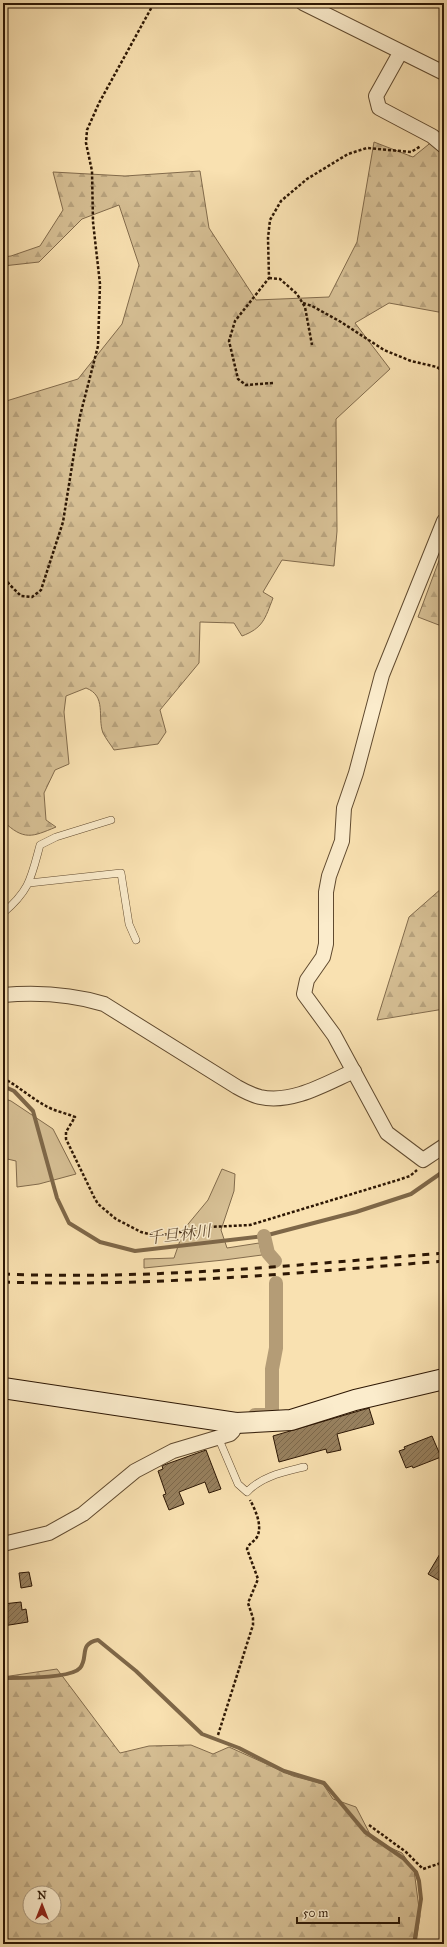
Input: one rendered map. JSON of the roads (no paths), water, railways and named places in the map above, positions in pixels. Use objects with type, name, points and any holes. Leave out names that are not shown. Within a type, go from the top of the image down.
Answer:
[{"type":"street","points":[[303,3],[444,73]]},
{"type":"street","points":[[400,52],[376,96],[379,108],[432,136],[444,146]]},
{"type":"street","points":[[444,521],[382,675],[356,773],[344,808],[342,841],[329,876],[326,892],[326,944],[323,957],[307,980],[304,994],[334,1035],[387,1133],[424,1160],[444,1146]]},
{"type":"street","points":[[3,994],[62,994],[104,1004],[237,1088],[259,1097],[278,1098],[298,1095],[354,1071]]},
{"type":"street","points":[[3,1388],[236,1423],[291,1420],[355,1400],[444,1379]]},
{"type":"street","points":[[3,1544],[49,1533],[82,1514],[135,1471],[173,1451],[230,1434],[234,1431],[236,1423]]},
{"type":"lane","points":[[3,913],[19,900],[29,883],[40,845],[56,837],[111,820]]},
{"type":"lane","points":[[29,883],[121,873],[129,924],[136,940]]},
{"type":"lane","points":[[218,1437],[238,1484],[247,1492],[253,1486],[265,1479],[304,1467]]},
{"type":"waterway","name":"千旦林川","points":[[3,1086],[14,1091],[33,1111],[57,1198],[69,1223],[100,1242],[135,1251],[264,1236],[356,1212],[411,1194],[444,1171]]},
{"type":"waterway","points":[[264,1236],[268,1253],[275,1261]]},
{"type":"waterway","points":[[255,1415],[269,1415],[272,1411],[272,1369],[276,1348],[276,1283]]},
{"type":"waterway","points":[[3,1678],[44,1677],[75,1672],[83,1664],[85,1651],[88,1645],[98,1640],[136,1671],[202,1734],[239,1748],[284,1771],[324,1783],[365,1832],[403,1858],[416,1872],[419,1881],[421,1899],[414,1944]]},
{"type":"railway","points":[[3,1274],[113,1275],[168,1273],[444,1253]]},
{"type":"railway","points":[[3,1282],[114,1283],[169,1281],[444,1261]]}]
